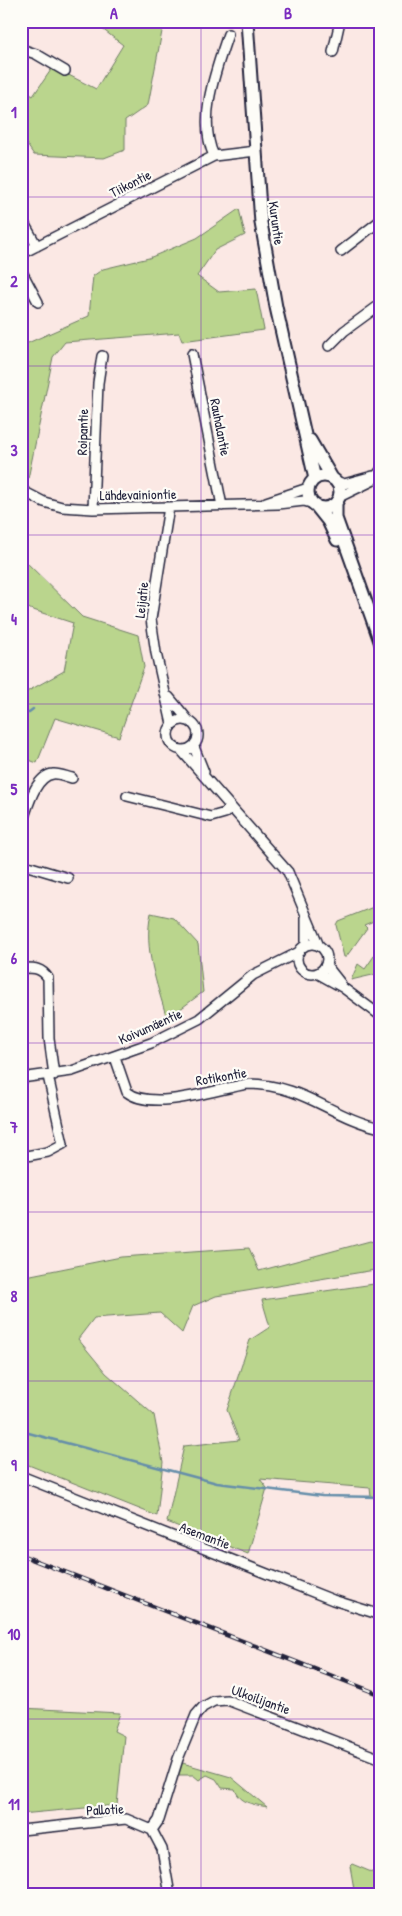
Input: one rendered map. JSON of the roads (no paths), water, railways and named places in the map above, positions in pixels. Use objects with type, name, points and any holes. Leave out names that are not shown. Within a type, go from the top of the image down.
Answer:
[{"type":"main road","name":"Kuruntie","points":[[247,21],[260,223],[276,307],[304,426],[312,483]]},
{"type":"main road","name":"Kuruntie","points":[[304,426],[321,463],[334,479]]},
{"type":"main road","points":[[365,603],[328,521],[309,497],[312,483],[323,476],[334,479],[340,488],[336,518],[381,644]]},
{"type":"main road","points":[[315,505],[327,508],[338,500]]},
{"type":"street","points":[[333,52],[340,21]]},
{"type":"street","points":[[214,156],[208,137],[208,117],[215,74],[228,34]]},
{"type":"street","points":[[21,49],[36,54],[65,71]]},
{"type":"street","name":"Tiikontie","points":[[21,254],[214,156],[256,151]]},
{"type":"street","points":[[21,218],[37,246]]},
{"type":"street","points":[[341,250],[381,220]]},
{"type":"street","points":[[21,270],[38,302]]},
{"type":"street","points":[[330,346],[344,331],[381,304]]},
{"type":"street","name":"Rauhalantie","points":[[192,354],[222,506]]},
{"type":"street","name":"Roipantie","points":[[93,509],[98,383],[102,356]]},
{"type":"street","points":[[334,479],[344,484],[380,473]]},
{"type":"street","points":[[338,500],[372,481],[380,473]]},
{"type":"street","name":"Lähdevainiontie","points":[[260,503],[312,483]]},
{"type":"street","name":"Lähdevainiontie","points":[[21,490],[44,502],[62,507],[93,509],[278,504],[304,501],[315,505]]},
{"type":"street","name":"Leijatie","points":[[169,507],[151,619],[156,653],[172,724],[168,732],[168,738],[175,748],[181,750],[208,779],[230,808],[276,856],[288,872],[319,946]]},
{"type":"street","name":"Leijatie","points":[[167,695],[188,720],[194,723],[199,735],[194,747],[208,779]]},
{"type":"street","points":[[172,724],[182,719],[188,720]]},
{"type":"street","points":[[181,750],[194,747]]},
{"type":"street","points":[[21,825],[38,783],[44,777],[53,773],[72,778]]},
{"type":"street","points":[[127,796],[211,817],[224,813],[230,808]]},
{"type":"street","points":[[21,864],[68,878]]},
{"type":"street","name":"Leijatie","points":[[302,949],[306,916]]},
{"type":"street","points":[[317,973],[326,965],[327,956],[319,946],[302,949],[299,965],[308,973],[317,973],[342,987],[381,1016]]},
{"type":"street","name":"Koivumäentie","points":[[21,1078],[72,1072],[151,1043],[199,1019],[235,987],[253,975],[302,949]]},
{"type":"street","name":"Koivumäentie","points":[[275,964],[299,965]]},
{"type":"street","points":[[326,965],[342,987]]},
{"type":"street","points":[[21,968],[37,968],[44,971],[48,978],[51,1075],[64,1144],[48,1152],[21,1157]]},
{"type":"street","name":"Rotikontie","points":[[115,1057],[127,1092],[140,1099],[166,1100],[247,1084],[259,1084],[300,1093],[356,1120],[381,1128]]},
{"type":"street","name":"Asemantie","points":[[21,1476],[333,1600],[381,1614]]},
{"type":"street","name":"Ulkoilijantie","points":[[152,1830],[159,1820],[178,1759],[196,1715],[203,1707],[214,1701],[227,1700],[381,1759]]},
{"type":"street","name":"Pallotie","points":[[21,1830],[126,1819],[152,1830]]},
{"type":"street","points":[[152,1830],[162,1849],[170,1895]]},
{"type":"waterway","points":[[21,718],[33,709]]},
{"type":"waterway","points":[[21,1431],[217,1483],[322,1496],[381,1497]]},
{"type":"railway","points":[[21,1555],[381,1695]]}]
